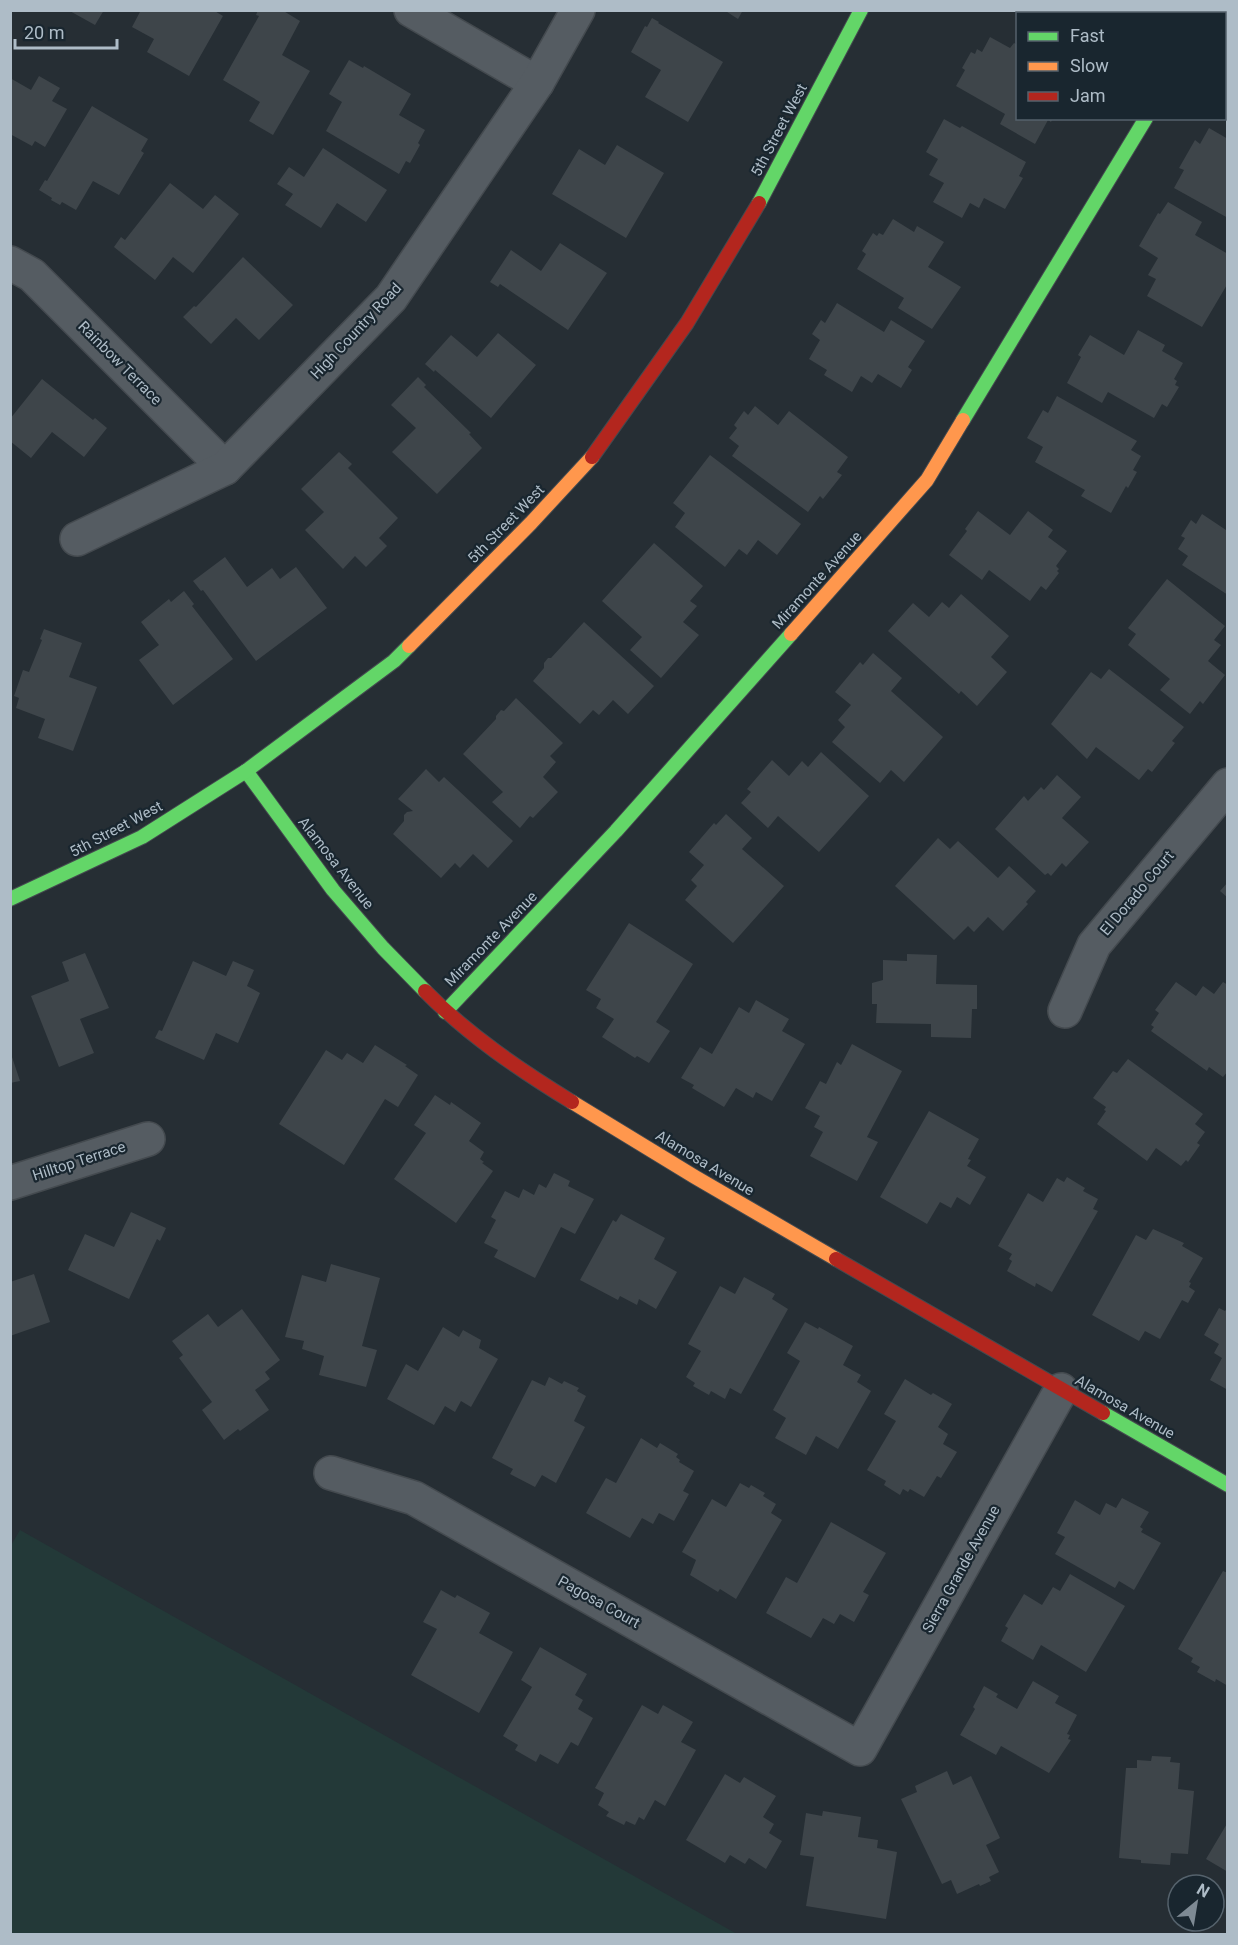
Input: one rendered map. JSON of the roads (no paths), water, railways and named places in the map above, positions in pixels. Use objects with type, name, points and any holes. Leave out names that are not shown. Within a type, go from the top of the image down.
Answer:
[{"type":"street","points":[[411,10],[537,83]]},
{"type":"street","name":"High Country Road","points":[[77,539],[225,468],[391,297],[537,83],[578,10]]},
{"type":"street","name":"5th Street West","points":[[10,899],[141,837],[246,771],[394,661],[531,523],[600,448],[687,323],[756,208],[861,10]]},
{"type":"street","name":"Miramonte Avenue","points":[[445,1012],[616,831],[927,480],[1145,120]]},
{"type":"street","name":"Rainbow Terrace","points":[[10,263],[32,275],[225,468]]},
{"type":"street","name":"Alamosa Avenue","points":[[246,771],[333,890],[383,948],[445,1012],[519,1069],[695,1178],[1227,1485]]},
{"type":"street","name":"El Dorado Court","points":[[1065,1011],[1094,945],[1227,785]]},
{"type":"street","name":"Hilltop Terrace","points":[[10,1183],[148,1138]]},
{"type":"street","name":"Sierra Grande Avenue","points":[[860,1749],[1061,1390]]},
{"type":"street","name":"Pagosa Court","points":[[331,1473],[414,1498],[860,1749]]}]
